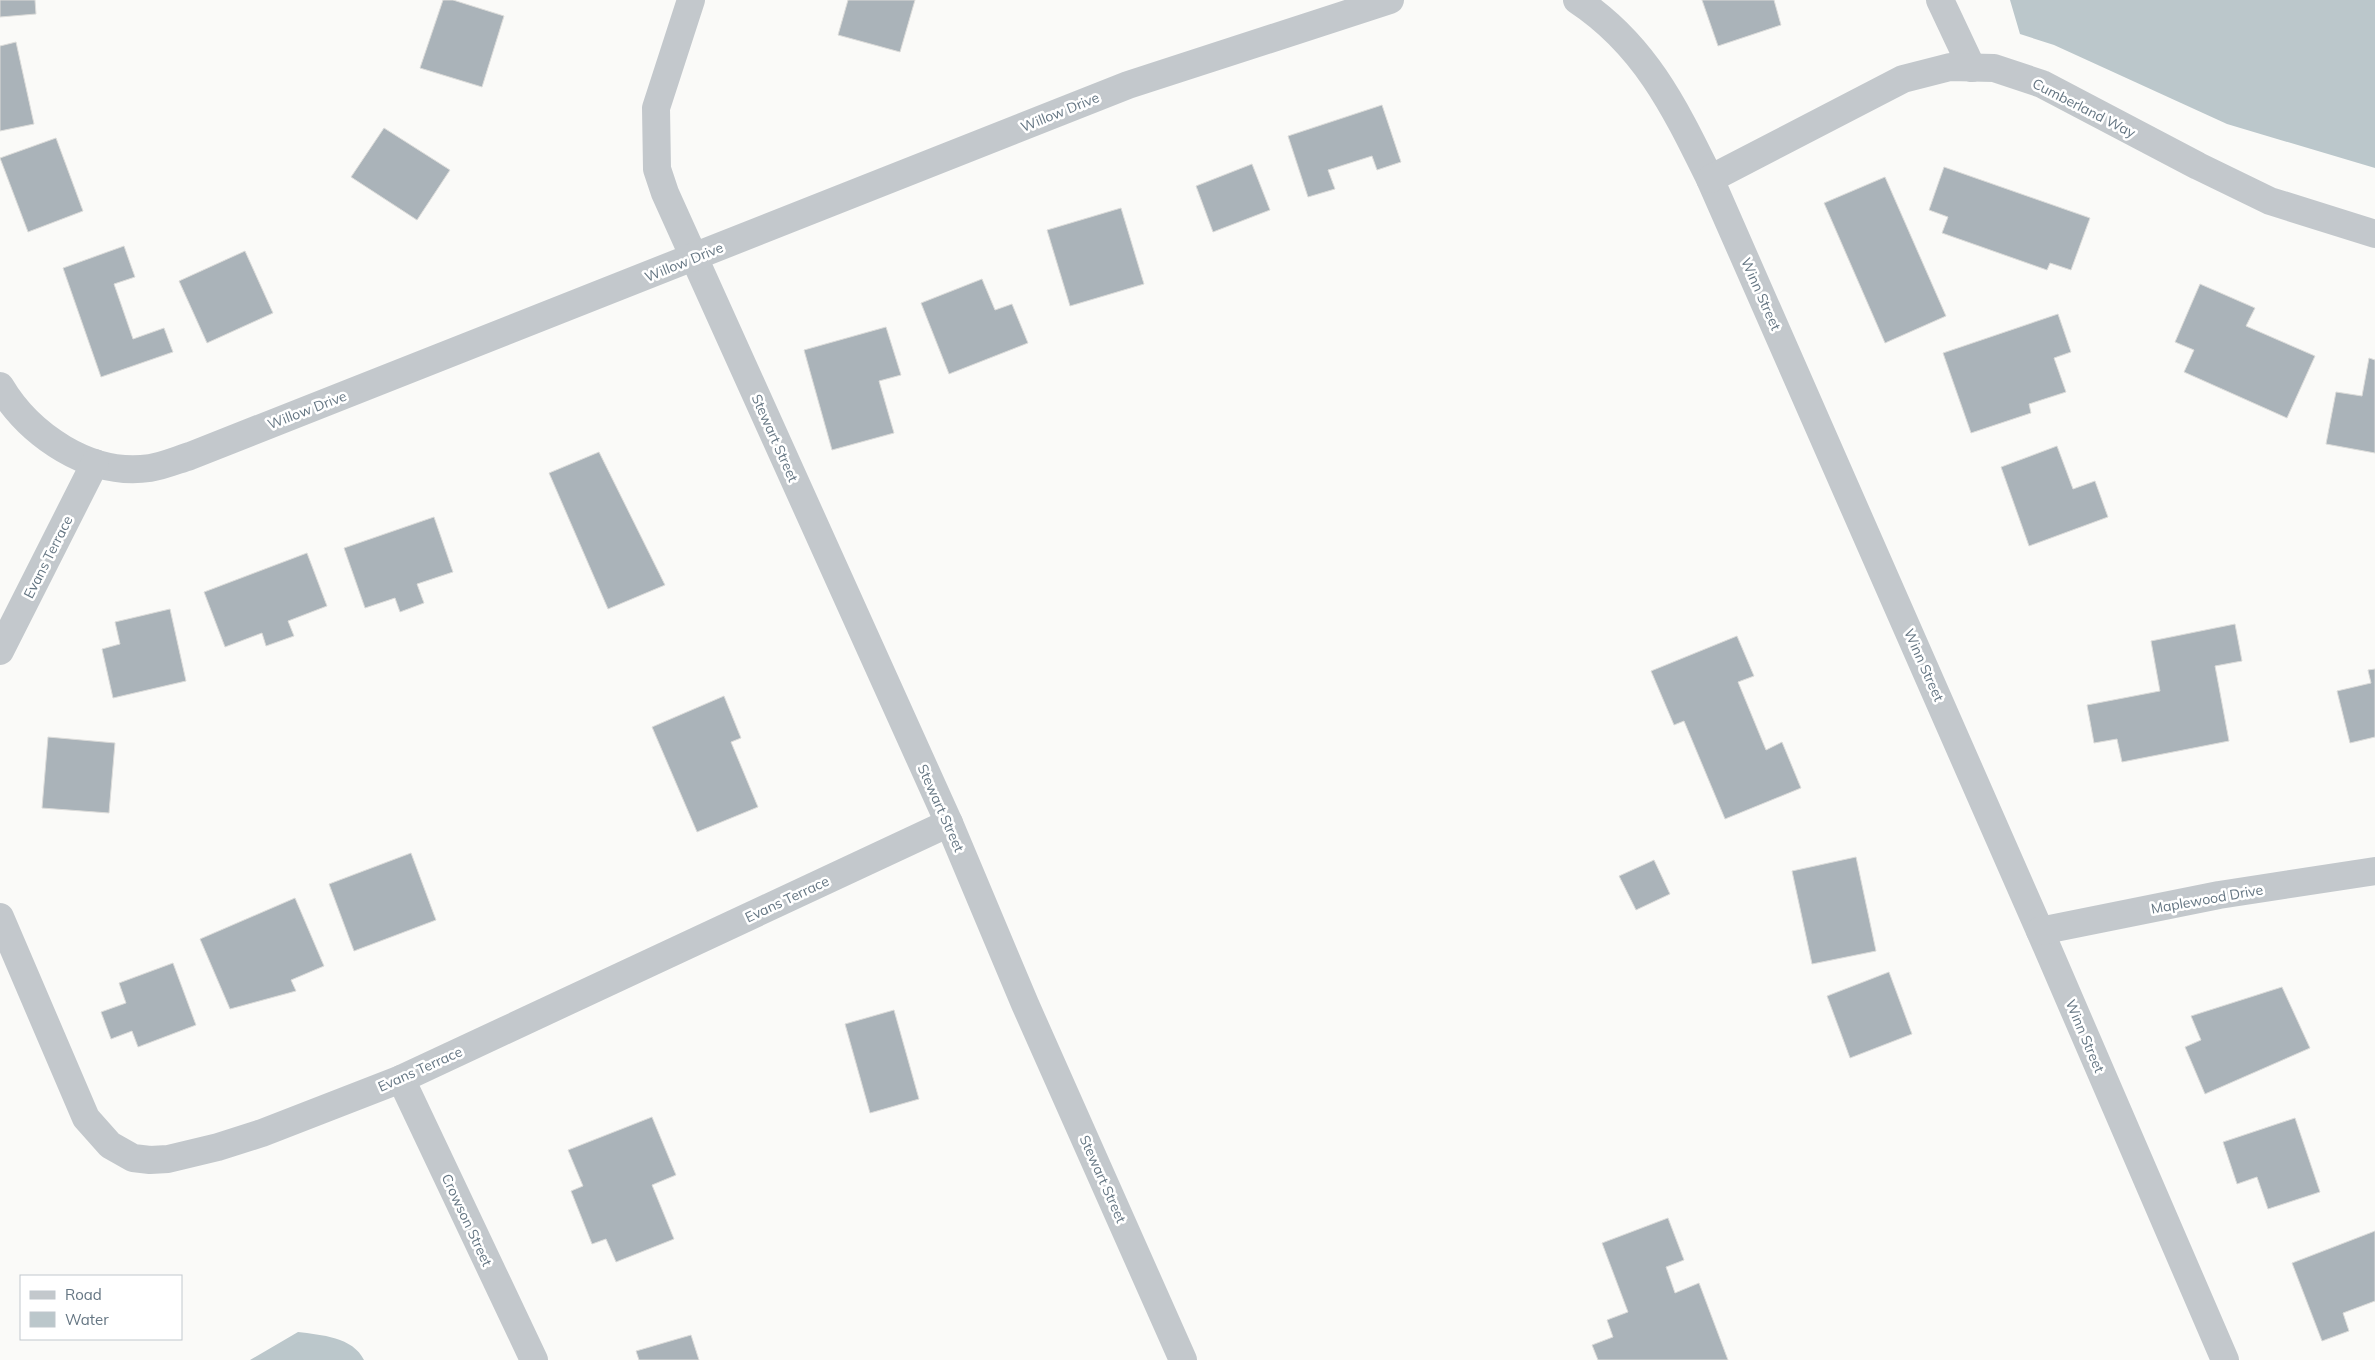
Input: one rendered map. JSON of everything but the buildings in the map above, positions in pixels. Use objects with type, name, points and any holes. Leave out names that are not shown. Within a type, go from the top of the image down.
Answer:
[{"type":"street","name":"Stewart Street","points":[[691,0],[656,108],[657,169],[665,194],[949,823],[1025,1004],[1183,1360]]},
{"type":"street","name":"Willow Drive","points":[[0,386],[34,429],[62,448],[95,463],[130,469],[150,468],[190,456],[1128,85],[1390,0]]},
{"type":"street","name":"Winn Street","points":[[1577,0],[1619,34],[1651,71],[1676,109],[1710,178],[2225,1360]]},
{"type":"street","points":[[1940,0],[1972,68]]},
{"type":"street","name":"Cumberland Way","points":[[1710,178],[1903,79],[1950,67],[1994,68],[2042,84],[2198,166],[2270,201],[2375,234]]},
{"type":"street","name":"Evans Terrace","points":[[0,651],[95,463]]},
{"type":"street","name":"Evans Terrace","points":[[0,917],[86,1118],[110,1145],[133,1158],[150,1160],[168,1159],[218,1147],[262,1133],[401,1079],[949,823]]},
{"type":"street","name":"Maplewood Drive","points":[[2040,932],[2219,895],[2375,871]]},
{"type":"street","name":"Crowson Street","points":[[401,1079],[534,1360]]},
{"type":"water","points":[[2010,0],[2375,0],[2375,168],[2227,124],[2054,45],[2020,34]]},
{"type":"water","points":[[298,1332],[336,1338],[352,1346],[364,1360],[250,1360]]}]
